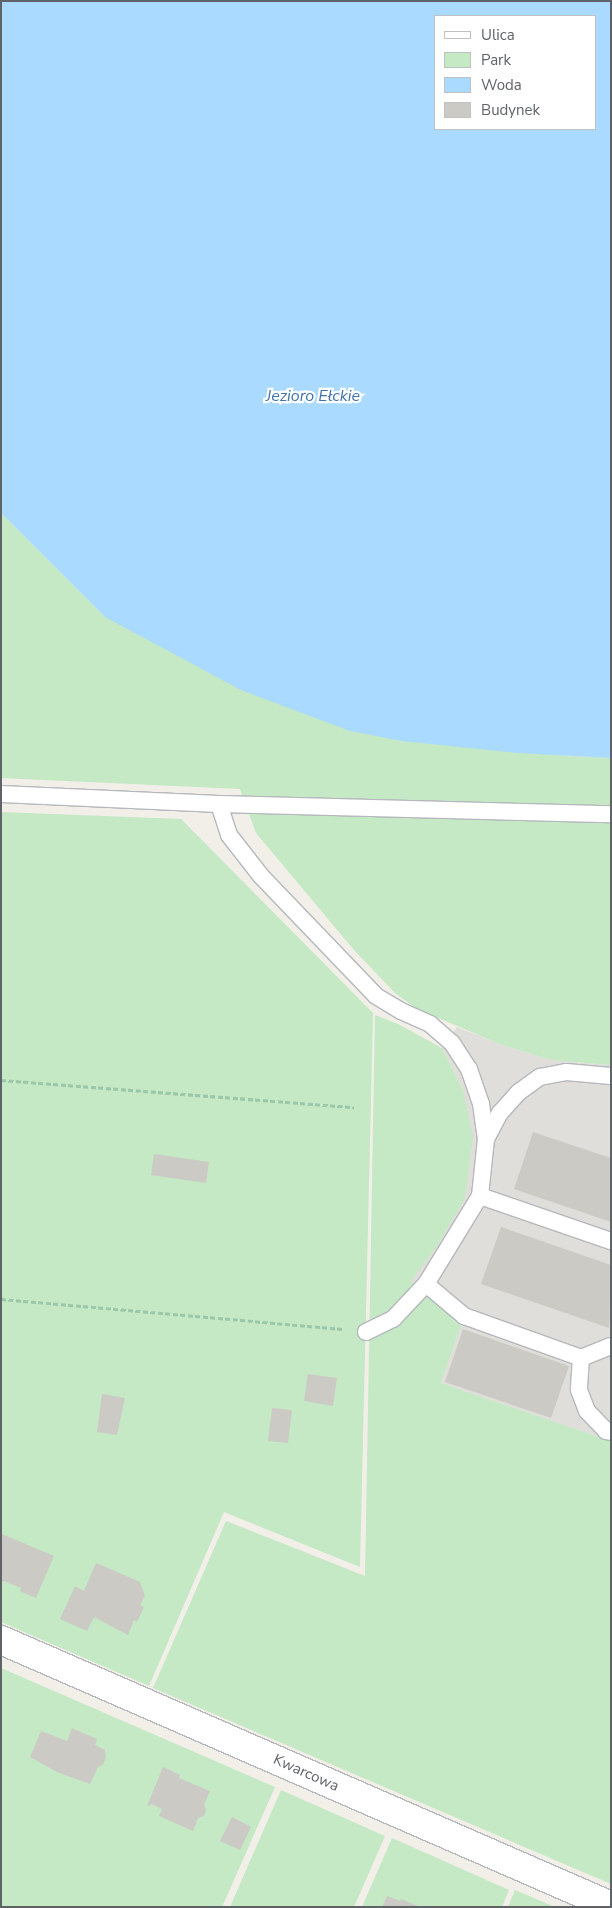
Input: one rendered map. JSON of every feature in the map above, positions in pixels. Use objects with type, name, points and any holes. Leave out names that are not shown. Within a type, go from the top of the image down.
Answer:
[{"type":"street","name":"Kwarcowa","points":[[1,1640],[611,1906]]},
{"type":"lane","points":[[1,794],[219,804],[611,814]]},
{"type":"lane","points":[[219,804],[229,835],[261,876],[376,996],[401,1011],[430,1024],[452,1043],[468,1070],[481,1104],[486,1139],[480,1196],[426,1284],[392,1320],[366,1332]]},
{"type":"lane","points":[[486,1139],[500,1113],[518,1092],[540,1077],[566,1072],[611,1076]]},
{"type":"lane","points":[[480,1196],[611,1241]]},
{"type":"lane","points":[[426,1284],[464,1316],[581,1358],[611,1346]]},
{"type":"lane","points":[[581,1358],[579,1390],[587,1411],[606,1431],[611,1432]]},
{"type":"path","points":[[1,1080],[354,1106]]},
{"type":"path","points":[[1,1299],[366,1332]]},
{"type":"shaded area","points":[[457,1027],[502,1045],[551,1060],[611,1065],[611,1441],[441,1383],[461,1326],[411,1281],[463,1090],[442,1048]]},
{"type":"green space","points":[[1,513],[105,617],[556,755],[611,758],[611,1065],[551,1060],[502,1045],[417,1009],[395,993],[354,950],[256,833],[240,789],[1,778]]},
{"type":"green space","points":[[1,812],[181,819],[373,1013],[360,1567],[224,1512],[149,1686],[1,1622]]},
{"type":"green space","points":[[375,1015],[398,1024],[442,1048],[463,1090],[473,1137],[465,1198],[437,1246],[411,1281],[461,1326],[441,1383],[611,1441],[611,1884],[153,1688],[226,1521],[365,1576]]},
{"type":"green space","points":[[1,1668],[275,1787],[222,1907],[1,1907]]},
{"type":"green space","points":[[281,1790],[385,1836],[354,1907],[230,1907]]},
{"type":"green space","points":[[392,1838],[509,1890],[502,1907],[362,1907]]},
{"type":"green space","points":[[515,1890],[555,1907],[508,1907]]},
{"type":"water","name":"Jezioro Ełckie","points":[[1,1],[611,1],[611,758],[518,753],[402,741],[350,731],[241,690],[105,617],[1,513]]},
{"type":"building","points":[[533,1132],[611,1158],[611,1222],[514,1189]]},
{"type":"building","points":[[154,1154],[209,1162],[206,1183],[151,1175]]},
{"type":"building","points":[[501,1227],[611,1265],[609,1328],[481,1284]]},
{"type":"building","points":[[463,1329],[569,1366],[551,1418],[445,1382]]},
{"type":"building","points":[[308,1374],[337,1378],[333,1406],[304,1401]]},
{"type":"building","points":[[102,1394],[125,1398],[117,1435],[97,1432]]},
{"type":"building","points":[[272,1408],[292,1410],[288,1443],[268,1441]]},
{"type":"building","points":[[2,1534],[54,1556],[36,1598],[20,1591],[21,1588],[4,1581],[1,1583]]},
{"type":"building","points":[[96,1563],[140,1582],[145,1596],[140,1605],[144,1607],[137,1622],[134,1620],[128,1635],[94,1617],[87,1631],[60,1619],[75,1586],[84,1591]]},
{"type":"building","points":[[72,1728],[97,1739],[95,1745],[105,1750],[106,1757],[103,1765],[98,1767],[90,1784],[57,1772],[30,1757],[41,1731],[67,1741]]},
{"type":"building","points":[[163,1767],[180,1775],[179,1778],[210,1791],[204,1804],[206,1810],[204,1816],[198,1818],[193,1831],[159,1816],[162,1809],[151,1804],[147,1806]]},
{"type":"building","points":[[232,1817],[251,1827],[240,1850],[220,1841]]},
{"type":"building","points":[[387,1896],[400,1901],[401,1899],[420,1907],[382,1907]]}]
